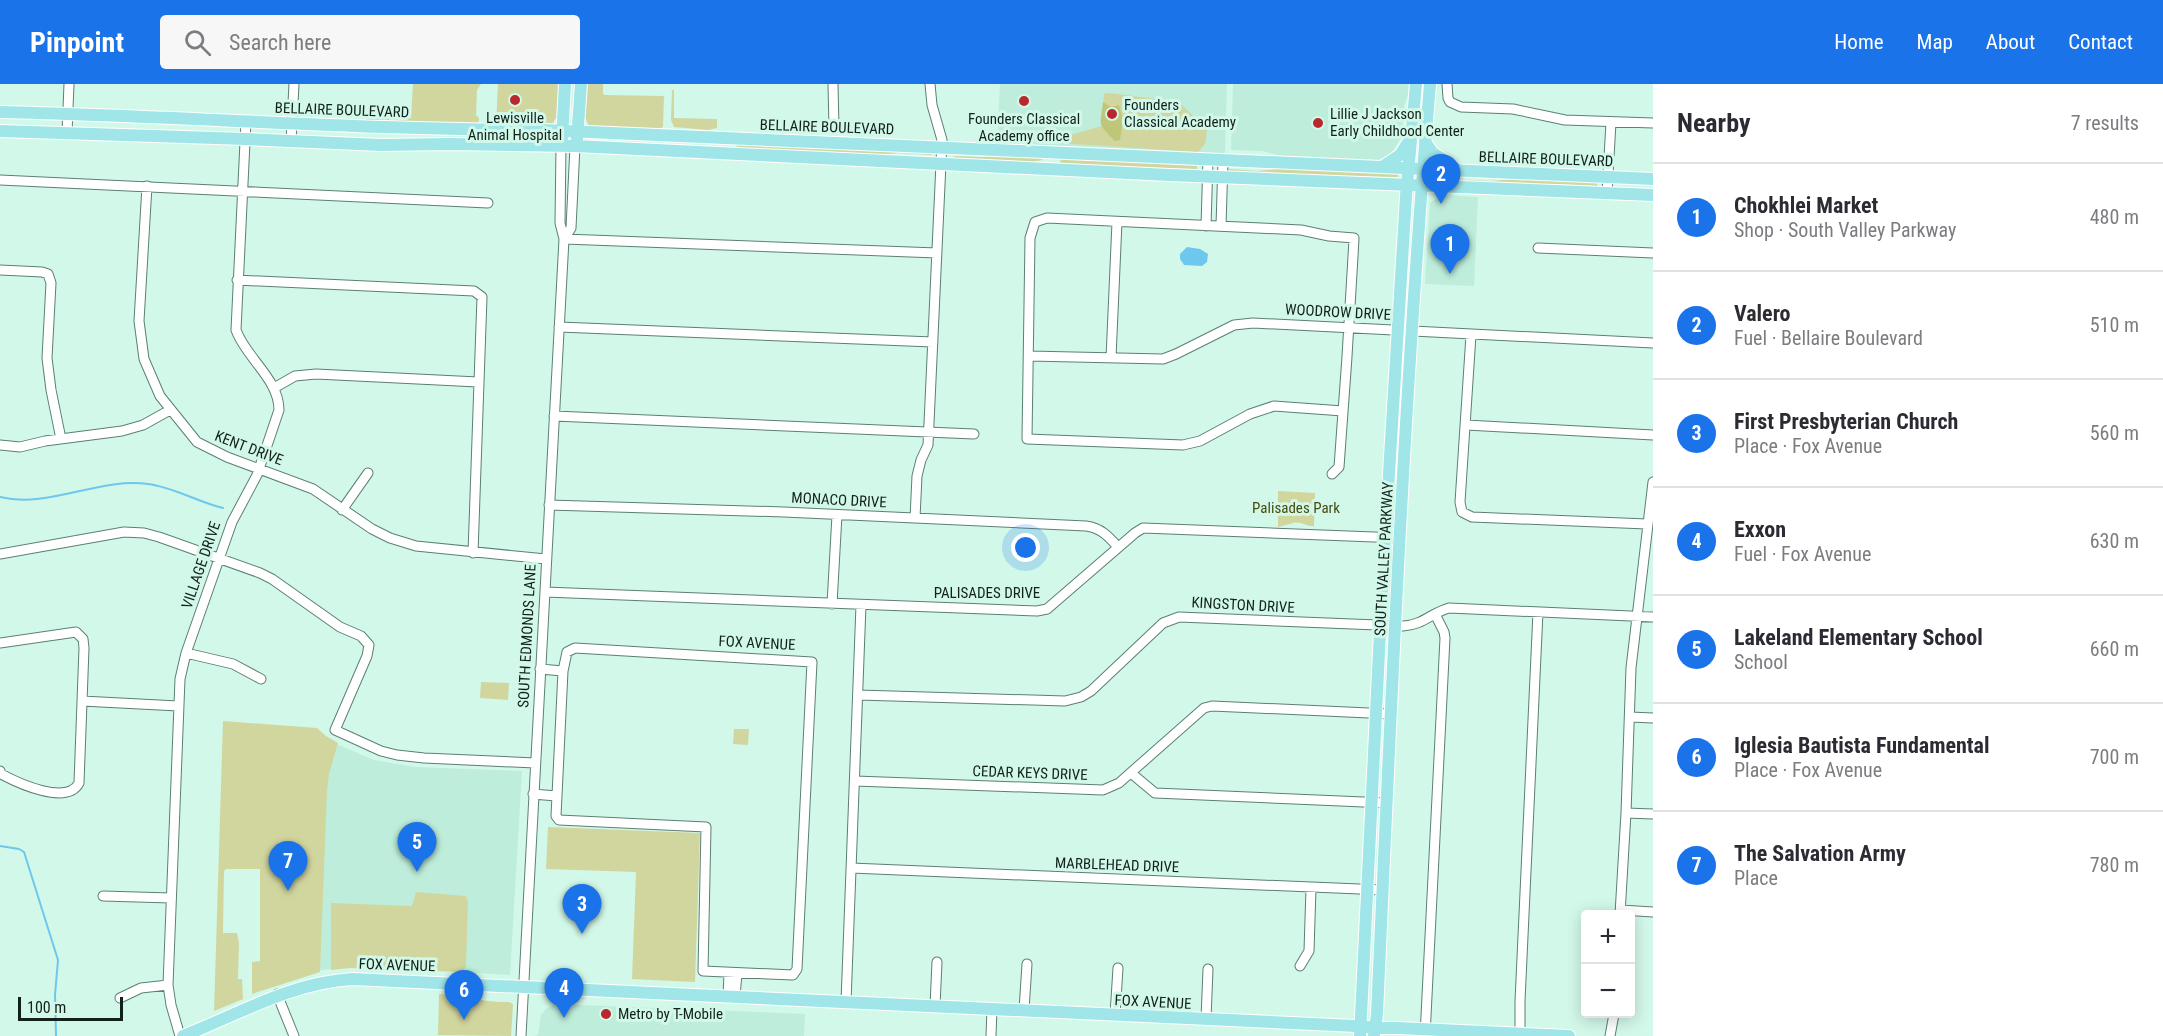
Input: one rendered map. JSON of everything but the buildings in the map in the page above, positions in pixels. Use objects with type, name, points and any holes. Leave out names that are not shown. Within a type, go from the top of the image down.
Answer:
[{"type":"main road","name":"SOUTH EDMONDS LANE","points":[[561,146],[565,84]]},
{"type":"main road","name":"SOUTH EDMONDS LANE","points":[[575,146],[579,132],[581,84]]},
{"type":"main road","name":"SOUTH VALLEY PARKWAY","points":[[1361,1031],[1385,537],[1416,84]]},
{"type":"main road","name":"SOUTH VALLEY PARKWAY","points":[[1375,1032],[1400,538],[1421,186],[1430,84]]},
{"type":"main road","name":"BELLAIRE BOULEVARD","points":[[0,112],[292,122],[468,131],[563,131],[942,146],[1653,179]]},
{"type":"main road","name":"BELLAIRE BOULEVARD","points":[[0,131],[381,145],[575,146],[1222,178],[1653,195]]},
{"type":"main road","points":[[1381,168],[1400,154],[1412,137]]},
{"type":"main road","points":[[725,138],[725,153]]},
{"type":"main road","points":[[1425,142],[1436,156],[1459,171]]},
{"type":"main road","points":[[1048,169],[1050,151]]},
{"type":"main road","name":"FOX AVENUE","points":[[181,1036],[197,1033],[277,994],[326,981],[352,979],[1206,1019],[1375,1032],[1569,1036]]},
{"type":"street","points":[[67,133],[69,84]]},
{"type":"street","points":[[291,141],[294,84]]},
{"type":"street","points":[[833,84],[834,128]]},
{"type":"street","points":[[915,518],[917,476],[928,446],[942,146],[939,126],[932,105],[930,84]]},
{"type":"street","points":[[1448,84],[1450,102],[1461,107],[1513,109],[1565,120],[1653,123]]},
{"type":"street","name":"VILLAGE DRIVE","points":[[181,1036],[169,998],[168,985],[180,679],[186,653],[219,558],[235,515],[260,468],[278,415],[278,399],[274,388],[243,345],[236,330],[246,121]]},
{"type":"street","points":[[1607,193],[1611,122]]},
{"type":"street","name":"SOUTH EDMONDS LANE","points":[[520,1036],[560,327],[564,238],[560,223],[561,146]]},
{"type":"street","name":"SOUTH EDMONDS LANE","points":[[564,238],[571,228],[575,146]]},
{"type":"street","points":[[1206,226],[1208,159]]},
{"type":"street","points":[[1221,226],[1223,160]]},
{"type":"street","points":[[0,180],[488,203]]},
{"type":"street","name":"KENT DRIVE","points":[[147,186],[140,321],[144,359],[154,385],[170,410],[197,442],[227,457],[313,489],[372,530],[390,538],[416,546],[546,559]]},
{"type":"street","points":[[1332,474],[1339,466],[1350,328],[1354,238],[1301,230],[1047,218],[1035,222],[1030,238],[1027,439],[1183,445],[1200,441],[1250,414],[1274,406],[1343,411]]},
{"type":"street","points":[[1111,358],[1117,222]]},
{"type":"street","points":[[564,238],[937,253]]},
{"type":"street","points":[[1538,248],[1653,253]]},
{"type":"street","points":[[0,270],[48,274],[51,283],[47,358],[61,440]]},
{"type":"street","points":[[237,280],[474,291],[482,297],[473,553]]},
{"type":"street","name":"WOODROW DRIVE","points":[[1029,356],[1162,359],[1234,325],[1253,323],[1653,343]]},
{"type":"street","points":[[560,327],[933,342]]},
{"type":"street","points":[[1471,335],[1460,502],[1462,512],[1472,517],[1647,524]]},
{"type":"street","points":[[274,388],[295,376],[316,374],[478,382]]},
{"type":"street","points":[[0,445],[20,447],[122,431],[143,425],[170,410]]},
{"type":"street","points":[[554,416],[975,434]]},
{"type":"street","points":[[1466,425],[1653,435]]},
{"type":"street","points":[[342,510],[368,473]]},
{"type":"street","points":[[1621,910],[1631,668],[1653,482]]},
{"type":"street","name":"MONACO DRIVE","points":[[549,505],[915,518],[1098,528],[1108,535],[1118,547]]},
{"type":"street","points":[[832,604],[837,515]]},
{"type":"street","name":"PALISADES DRIVE","points":[[545,592],[1017,611],[1047,609],[1143,528],[1400,538]]},
{"type":"street","points":[[0,554],[124,532],[144,533],[159,537],[219,558],[272,579],[340,627],[362,636],[369,645],[367,656],[335,730],[381,751],[398,755],[535,763]]},
{"type":"street","points":[[846,1002],[861,605]]},
{"type":"street","name":"KINGSTON DRIVE","points":[[858,695],[1065,701],[1081,697],[1091,690],[1163,623],[1179,617],[1395,626],[1416,625],[1449,608],[1653,617]]},
{"type":"street","points":[[1520,1035],[1538,612]]},
{"type":"street","points":[[1425,1033],[1445,638],[1435,614]]},
{"type":"street","points":[[0,643],[76,632],[83,639],[79,783],[76,789],[66,793],[45,791],[10,778],[1,774],[0,771]]},
{"type":"street","name":"FOX AVENUE","points":[[575,648],[812,662],[797,969],[793,975],[703,971],[706,827],[559,820],[556,816],[556,796],[563,671],[567,652],[575,648]]},
{"type":"street","points":[[186,653],[233,664],[261,679]]},
{"type":"street","points":[[540,669],[563,671]]},
{"type":"street","points":[[82,700],[178,706]]},
{"type":"street","name":"CEDAR KEYS DRIVE","points":[[855,781],[1103,790],[1119,783],[1198,713],[1212,706],[1391,714]]},
{"type":"street","points":[[1630,717],[1653,718]]},
{"type":"street","points":[[1131,773],[1155,793],[1387,803]]},
{"type":"street","points":[[533,794],[556,796]]},
{"type":"street","points":[[1626,813],[1653,814]]},
{"type":"street","name":"MARBLEHEAD DRIVE","points":[[851,868],[1383,890]]},
{"type":"street","points":[[1300,966],[1309,951],[1311,888]]},
{"type":"street","points":[[103,896],[171,898]]},
{"type":"street","points":[[1635,912],[1653,912]]},
{"type":"street","points":[[935,1006],[937,962]]},
{"type":"street","points":[[1024,1010],[1027,964]]},
{"type":"street","points":[[1115,1015],[1118,968]]},
{"type":"street","points":[[1206,1019],[1208,969]]},
{"type":"street","points":[[732,996],[733,974]]},
{"type":"street","points":[[120,998],[141,988],[168,985]]},
{"type":"street","points":[[277,994],[294,1036]]},
{"type":"street","points":[[991,1036],[992,1009]]},
{"type":"street","points":[[1610,1036],[1613,1018]]},
{"type":"shaded area","name":"Founders Classical Academy","points":[[1000,84],[1227,84],[1225,154],[997,144]]},
{"type":"shaded area","name":"Lillie J Jackson Early Childhood Center","points":[[1233,84],[1409,84],[1403,109],[1402,136],[1391,154],[1376,161],[1287,157],[1262,151],[1231,150]]},
{"type":"shaded area","points":[[1441,195],[1478,197],[1474,286],[1425,284],[1430,203]]},
{"type":"shaded area","points":[[332,742],[374,760],[415,767],[522,771],[510,975],[384,967],[345,967],[315,971],[321,777]]},
{"type":"shaded area","points":[[555,1004],[805,1014],[804,1036],[533,1036],[538,1035],[541,1015]]},
{"type":"green space","points":[[413,84],[481,84],[477,90],[478,126],[366,120],[365,113],[368,111],[371,117],[411,118]]},
{"type":"green space","points":[[498,84],[561,84],[558,118],[552,125],[496,126]]},
{"type":"green space","points":[[586,84],[603,84],[605,95],[664,96],[663,127],[656,131],[589,126],[585,117]]},
{"type":"green space","points":[[672,90],[674,90],[674,118],[717,119],[717,128],[708,130],[674,127],[671,120]]},
{"type":"green space","points":[[1104,94],[1178,101],[1207,130],[1205,144],[1198,152],[1056,143],[1056,139],[1102,126]]},
{"type":"green space","points":[[1103,102],[1111,107],[1119,105],[1123,120],[1120,140],[1115,141],[1101,124]]},
{"type":"green space","points":[[735,144],[933,153],[931,155],[899,153],[880,155],[739,149]]},
{"type":"green space","points":[[1017,154],[1042,158],[1042,160],[1032,162],[955,160],[952,158],[955,156],[983,157]]},
{"type":"green space","points":[[1066,158],[1197,164],[1197,169],[1150,170],[1061,164],[1060,160]]},
{"type":"green space","points":[[1289,168],[1394,173],[1398,174],[1398,177],[1227,174],[1227,169],[1258,171]]},
{"type":"green space","points":[[1520,178],[1597,182],[1597,186],[1559,184],[1535,187],[1434,182],[1434,179],[1493,181]]},
{"type":"green space","name":"Palisades Park","points":[[1278,491],[1315,493],[1314,526],[1296,523],[1278,527]]},
{"type":"green space","points":[[481,682],[509,683],[508,700],[480,698]]},
{"type":"green space","points":[[223,721],[317,728],[338,743],[329,774],[327,791],[320,972],[252,994],[252,962],[260,961],[260,869],[226,869],[224,871],[223,933],[237,933],[238,979],[242,979],[243,999],[214,1011]]},
{"type":"green space","points":[[734,729],[749,729],[748,745],[733,744]]},
{"type":"green space","points":[[548,827],[700,833],[695,982],[632,979],[636,872],[546,869]]},
{"type":"green space","points":[[416,892],[466,896],[468,901],[466,966],[463,972],[350,968],[331,970],[331,903],[412,906]]},
{"type":"green space","points":[[439,994],[513,1004],[511,1036],[438,1035]]},
{"type":"water","points":[[1187,247],[1200,249],[1208,254],[1207,262],[1202,266],[1184,265],[1180,254]]},
{"type":"waterway","points":[[0,497],[18,500],[37,499],[130,483],[148,484],[176,491],[223,508]]},
{"type":"waterway","points":[[0,846],[24,852],[58,960],[55,995],[56,1036]]},
{"type":"place","name":"Lewisville Animal Hospital","points":[[515,100]]},
{"type":"place","name":"Founders Classical Academy office","points":[[1024,101]]},
{"type":"place","name":"Founders Classical Academy","points":[[1112,114]]},
{"type":"place","name":"Lillie J Jackson Early Childhood Center","points":[[1318,123]]},
{"type":"place","name":"Valero","points":[[1441,204]]},
{"type":"place","name":"Chokhlei Market","points":[[1450,274]]},
{"type":"place","name":"Lakeland Elementary School","points":[[417,872]]},
{"type":"place","name":"The Salvation Army","points":[[288,891]]},
{"type":"place","name":"First Presbyterian Church","points":[[582,934]]},
{"type":"place","name":"Metro by T-Mobile","points":[[606,1014]]},
{"type":"place","name":"Exxon","points":[[564,1018]]},
{"type":"place","name":"Iglesia Bautista Fundamental","points":[[464,1020]]}]
